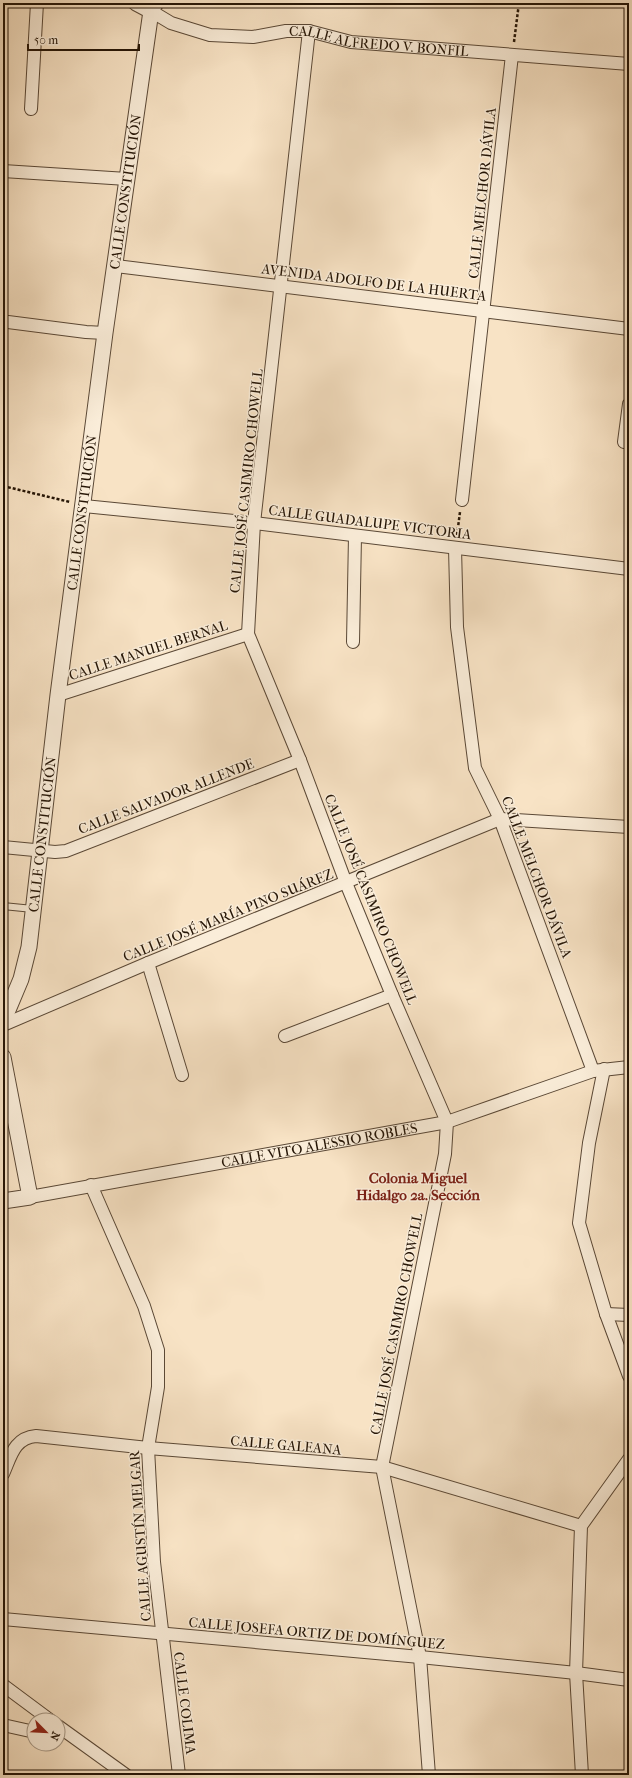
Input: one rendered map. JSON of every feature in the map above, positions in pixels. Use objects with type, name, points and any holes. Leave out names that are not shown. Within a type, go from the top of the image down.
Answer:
[{"type":"street","points":[[31,109],[37,3]]},
{"type":"street","name":"CALLE ALFREDO V. BONFIL","points":[[136,3],[154,7],[171,23],[210,35],[253,37],[286,31],[309,31],[351,42],[629,64]]},
{"type":"street","name":"CALLE CONSTITUCIÓN","points":[[3,1022],[21,979],[29,947],[58,695],[84,506],[105,333],[154,7]]},
{"type":"street","name":"CALLE JOSÉ CASIMIRO CHOWELL","points":[[309,31],[282,286],[254,523],[248,634],[300,760],[346,883],[392,995],[447,1122],[445,1154],[382,1467],[420,1658],[429,1775]]},
{"type":"street","name":"CALLE MELCHOR DÁVILA","points":[[462,500],[512,55]]},
{"type":"street","points":[[3,171],[127,179]]},
{"type":"street","name":"AVENIDA ADOLFO DE LA HUERTA","points":[[116,266],[629,329]]},
{"type":"street","points":[[8,322],[105,333]]},
{"type":"street","points":[[624,442],[629,404]]},
{"type":"street","name":"CALLE GUADALUPE VICTORIA","points":[[84,506],[254,523],[629,569]]},
{"type":"street","points":[[353,642],[354,536]]},
{"type":"street","name":"CALLE MELCHOR DÁVILA","points":[[455,548],[457,627],[475,768],[500,819],[599,1070]]},
{"type":"street","name":"CALLE MANUEL BERNAL","points":[[58,695],[248,634]]},
{"type":"street","name":"CALLE SALVADOR ALLENDE","points":[[3,848],[55,852],[66,851],[300,760]]},
{"type":"street","name":"CALLE JOSÉ MARÍA PINO SUÁREZ","points":[[3,1025],[148,963],[500,819],[629,827]]},
{"type":"street","points":[[148,963],[182,1075]]},
{"type":"street","points":[[285,1036],[392,995]]},
{"type":"street","points":[[3,1057],[30,1197]]},
{"type":"street","name":"CALLE VITO ALESSIO ROBLES","points":[[3,1201],[447,1122],[599,1070],[629,1067]]},
{"type":"street","points":[[599,1070],[579,1223],[606,1314],[629,1376]]},
{"type":"street","name":"CALLE AGUSTÍN MELGAR","points":[[91,1185],[144,1306],[158,1350],[158,1387],[148,1448],[154,1562],[162,1634]]},
{"type":"street","points":[[606,1314],[629,1315]]},
{"type":"street","name":"CALLE GALEANA","points":[[3,1474],[17,1444],[26,1437],[36,1436],[148,1448],[382,1467],[581,1526]]},
{"type":"street","points":[[582,1775],[576,1673],[581,1526],[629,1459]]},
{"type":"street","name":"CALLE JOSEFA ORTIZ DE DOMÍNGUEZ","points":[[3,1619],[576,1673],[629,1680]]},
{"type":"street","name":"CALLE COLIMA","points":[[162,1634],[179,1775]]},
{"type":"street","points":[[3,1685],[39,1712]]},
{"type":"street","points":[[3,1725],[26,1730]]},
{"type":"street","points":[[66,1732],[126,1775]]},
{"type":"lane","points":[[3,906],[33,909]]},
{"type":"path","points":[[512,55],[520,3]]},
{"type":"path","points":[[3,486],[84,506]]},
{"type":"path","points":[[455,548],[462,500]]},
{"type":"district","name":"Colonia Miguel Hidalgo 2a. Sección","points":[[418,1186]]}]
